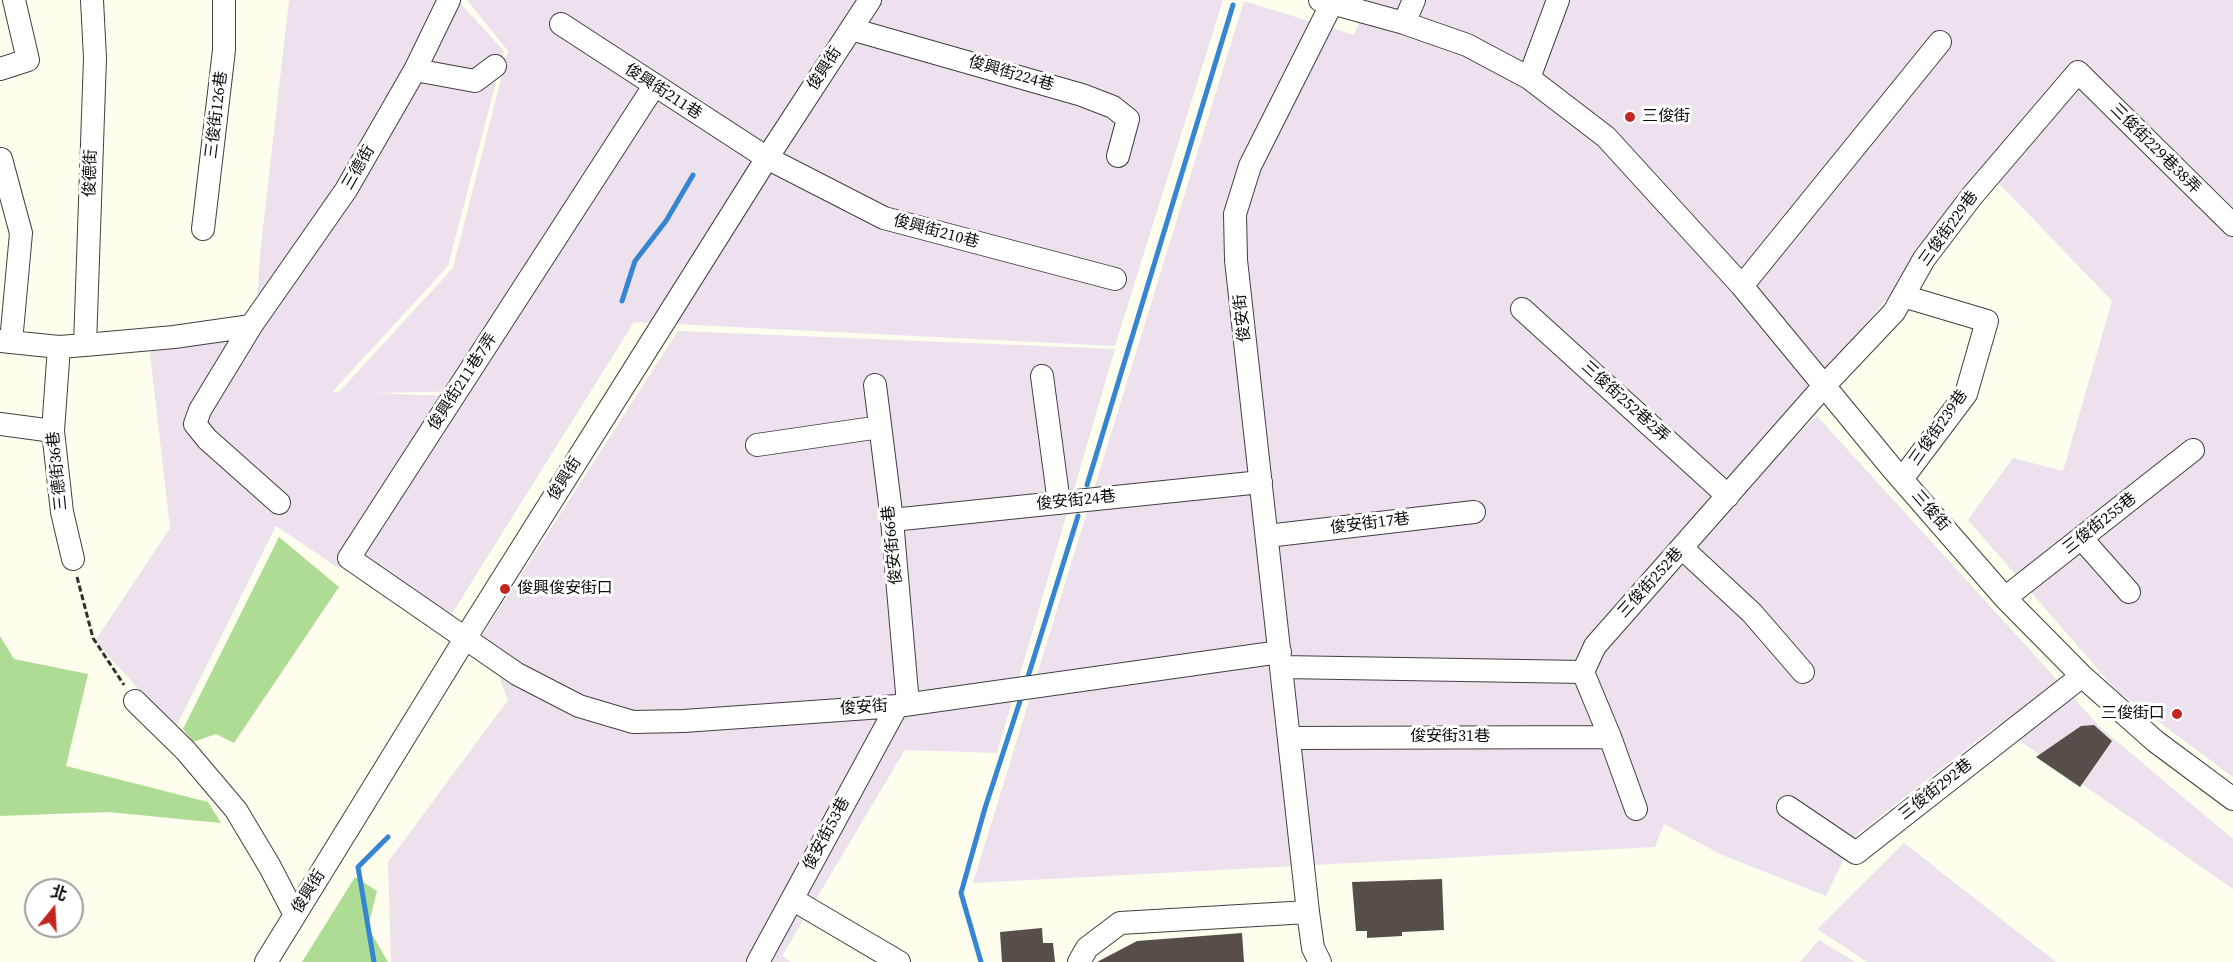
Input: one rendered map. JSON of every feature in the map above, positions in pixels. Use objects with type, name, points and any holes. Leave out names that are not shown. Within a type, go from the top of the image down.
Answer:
[{"type":"street","points":[[0,69],[28,60],[14,0]]},
{"type":"street","name":"俊德街","points":[[85,345],[95,58],[92,0]]},
{"type":"street","name":"三俊街126巷","points":[[203,229],[224,50],[224,0]]},
{"type":"street","name":"三德街","points":[[279,503],[207,439],[195,424],[200,410],[251,326],[346,190],[415,70],[449,0]]},
{"type":"street","name":"俊興街","points":[[266,962],[465,639],[767,158],[870,0]]},
{"type":"street","points":[[1404,23],[1414,0]]},
{"type":"street","points":[[1529,78],[1558,0]]},
{"type":"street","name":"三俊街","points":[[1326,2],[1404,23],[1467,45],[1529,78],[1606,137],[1742,286],[1823,387],[2005,598],[2082,676],[2155,741],[2233,799]]},
{"type":"street","name":"俊安街","points":[[1320,962],[1313,948],[1308,912],[1236,260],[1235,214],[1250,166],[1326,2]]},
{"type":"street","name":"俊興街211巷","points":[[561,24],[767,158]]},
{"type":"street","name":"俊興街224巷","points":[[851,29],[1082,95],[1113,107],[1128,119],[1118,156]]},
{"type":"street","points":[[1742,286],[1940,42]]},
{"type":"street","points":[[415,70],[475,81],[495,66]]},
{"type":"street","name":"三俊街229巷38弄","points":[[2078,72],[2233,225]]},
{"type":"street","name":"三俊街229巷","points":[[1823,387],[1894,312],[1924,260],[1972,196],[2078,72]]},
{"type":"street","name":"俊興街211巷7弄","points":[[465,639],[349,558],[654,86]]},
{"type":"street","name":"俊興街210巷","points":[[767,158],[884,218],[1115,279]]},
{"type":"street","points":[[1,159],[21,233],[6,342],[59,347],[174,337],[251,326]]},
{"type":"street","name":"三俊街239巷","points":[[1902,479],[1966,394],[1987,321],[1903,296]]},
{"type":"street","name":"三俊街252巷2弄","points":[[1522,309],[1728,495]]},
{"type":"street","name":"三德街36巷","points":[[59,347],[53,431],[62,512],[73,559]]},
{"type":"street","points":[[1042,376],[1059,503]]},
{"type":"street","name":"俊安街66巷","points":[[875,385],[892,519],[902,705]]},
{"type":"street","name":"三俊街252巷","points":[[1583,672],[1594,646],[1823,387]]},
{"type":"street","points":[[0,424],[53,431]]},
{"type":"street","points":[[757,445],[880,428]]},
{"type":"street","name":"三俊街255巷","points":[[2005,598],[2193,450]]},
{"type":"street","name":"俊安街24巷","points":[[892,519],[1261,482]]},
{"type":"street","name":"俊安街17巷","points":[[1267,536],[1474,512]]},
{"type":"street","points":[[2082,539],[2129,592]]},
{"type":"street","points":[[1682,548],[1752,613],[1803,672]]},
{"type":"street","name":"俊安街","points":[[465,639],[517,674],[579,706],[633,722],[684,721],[902,705],[1024,688],[1281,660]]},
{"type":"street","points":[[1281,660],[1583,672],[1636,809]]},
{"type":"street","name":"三俊街292巷","points":[[1788,807],[1856,853],[2082,676]]},
{"type":"street","points":[[135,701],[186,751],[236,810],[296,915]]},
{"type":"street","name":"俊安街53巷","points":[[758,962],[902,705]]},
{"type":"street","name":"俊安街31巷","points":[[1290,738],[1610,737]]},
{"type":"street","points":[[792,899],[899,962]]},
{"type":"street","points":[[1079,962],[1088,948],[1120,923],[1308,912]]},
{"type":"path","points":[[73,559],[93,638],[135,701]]},
{"type":"shaded area","points":[[289,0],[460,0],[460,3],[504,51],[448,266],[332,392],[339,392],[453,268],[508,51],[467,0],[1223,0],[1115,346],[634,322],[448,620],[360,555],[470,391],[374,393],[446,396],[337,567],[276,526],[175,729],[95,641],[170,528],[149,344],[256,329],[260,254]]},
{"type":"shaded area","points":[[1368,0],[2233,0],[2233,777],[2116,690],[1968,520],[2013,458],[2063,471],[2112,301],[1991,175],[1800,402],[1593,637],[1817,416],[2101,728],[2233,839],[2233,889],[1997,725],[1855,836],[1826,896],[1722,855],[1664,824],[1655,847],[973,883],[1244,1],[1354,35]]},
{"type":"shaded area","points":[[678,331],[1115,349],[997,753],[905,750],[782,956],[791,962],[391,962],[388,862],[508,700],[483,634]]},
{"type":"shaded area","points":[[1904,843],[2056,962],[1867,962],[1817,929]]},
{"type":"shaded area","points":[[1819,940],[1855,962],[1800,962]]},
{"type":"green space","points":[[279,537],[339,587],[234,743],[216,734],[193,742],[183,729]]},
{"type":"green space","points":[[0,636],[14,659],[88,674],[66,766],[208,802],[221,823],[108,812],[0,816]]},
{"type":"green space","points":[[355,877],[377,891],[368,927],[388,962],[302,962]]},
{"type":"building","points":[[2094,725],[2112,741],[2080,787],[2036,757],[2081,726]]},
{"type":"building","points":[[1442,879],[1444,930],[1402,932],[1402,936],[1367,938],[1367,931],[1356,931],[1352,882]]},
{"type":"building","points":[[1042,928],[1043,943],[1053,943],[1055,962],[1002,962],[1000,932]]},
{"type":"building","points":[[1242,933],[1244,962],[1097,962],[1137,941]]},
{"type":"waterway","points":[[1087,485],[1233,5]]},
{"type":"waterway","points":[[622,301],[635,261],[666,221],[693,175]]},
{"type":"waterway","points":[[1026,683],[1078,516]]},
{"type":"waterway","points":[[981,962],[961,893],[985,808],[1022,695]]},
{"type":"waterway","points":[[374,962],[358,867],[388,837]]},
{"type":"place","name":"三俊街","points":[[1630,117]]},
{"type":"place","name":"俊興俊安街口","points":[[505,589]]},
{"type":"place","name":"三俊街口","points":[[2177,714]]}]
